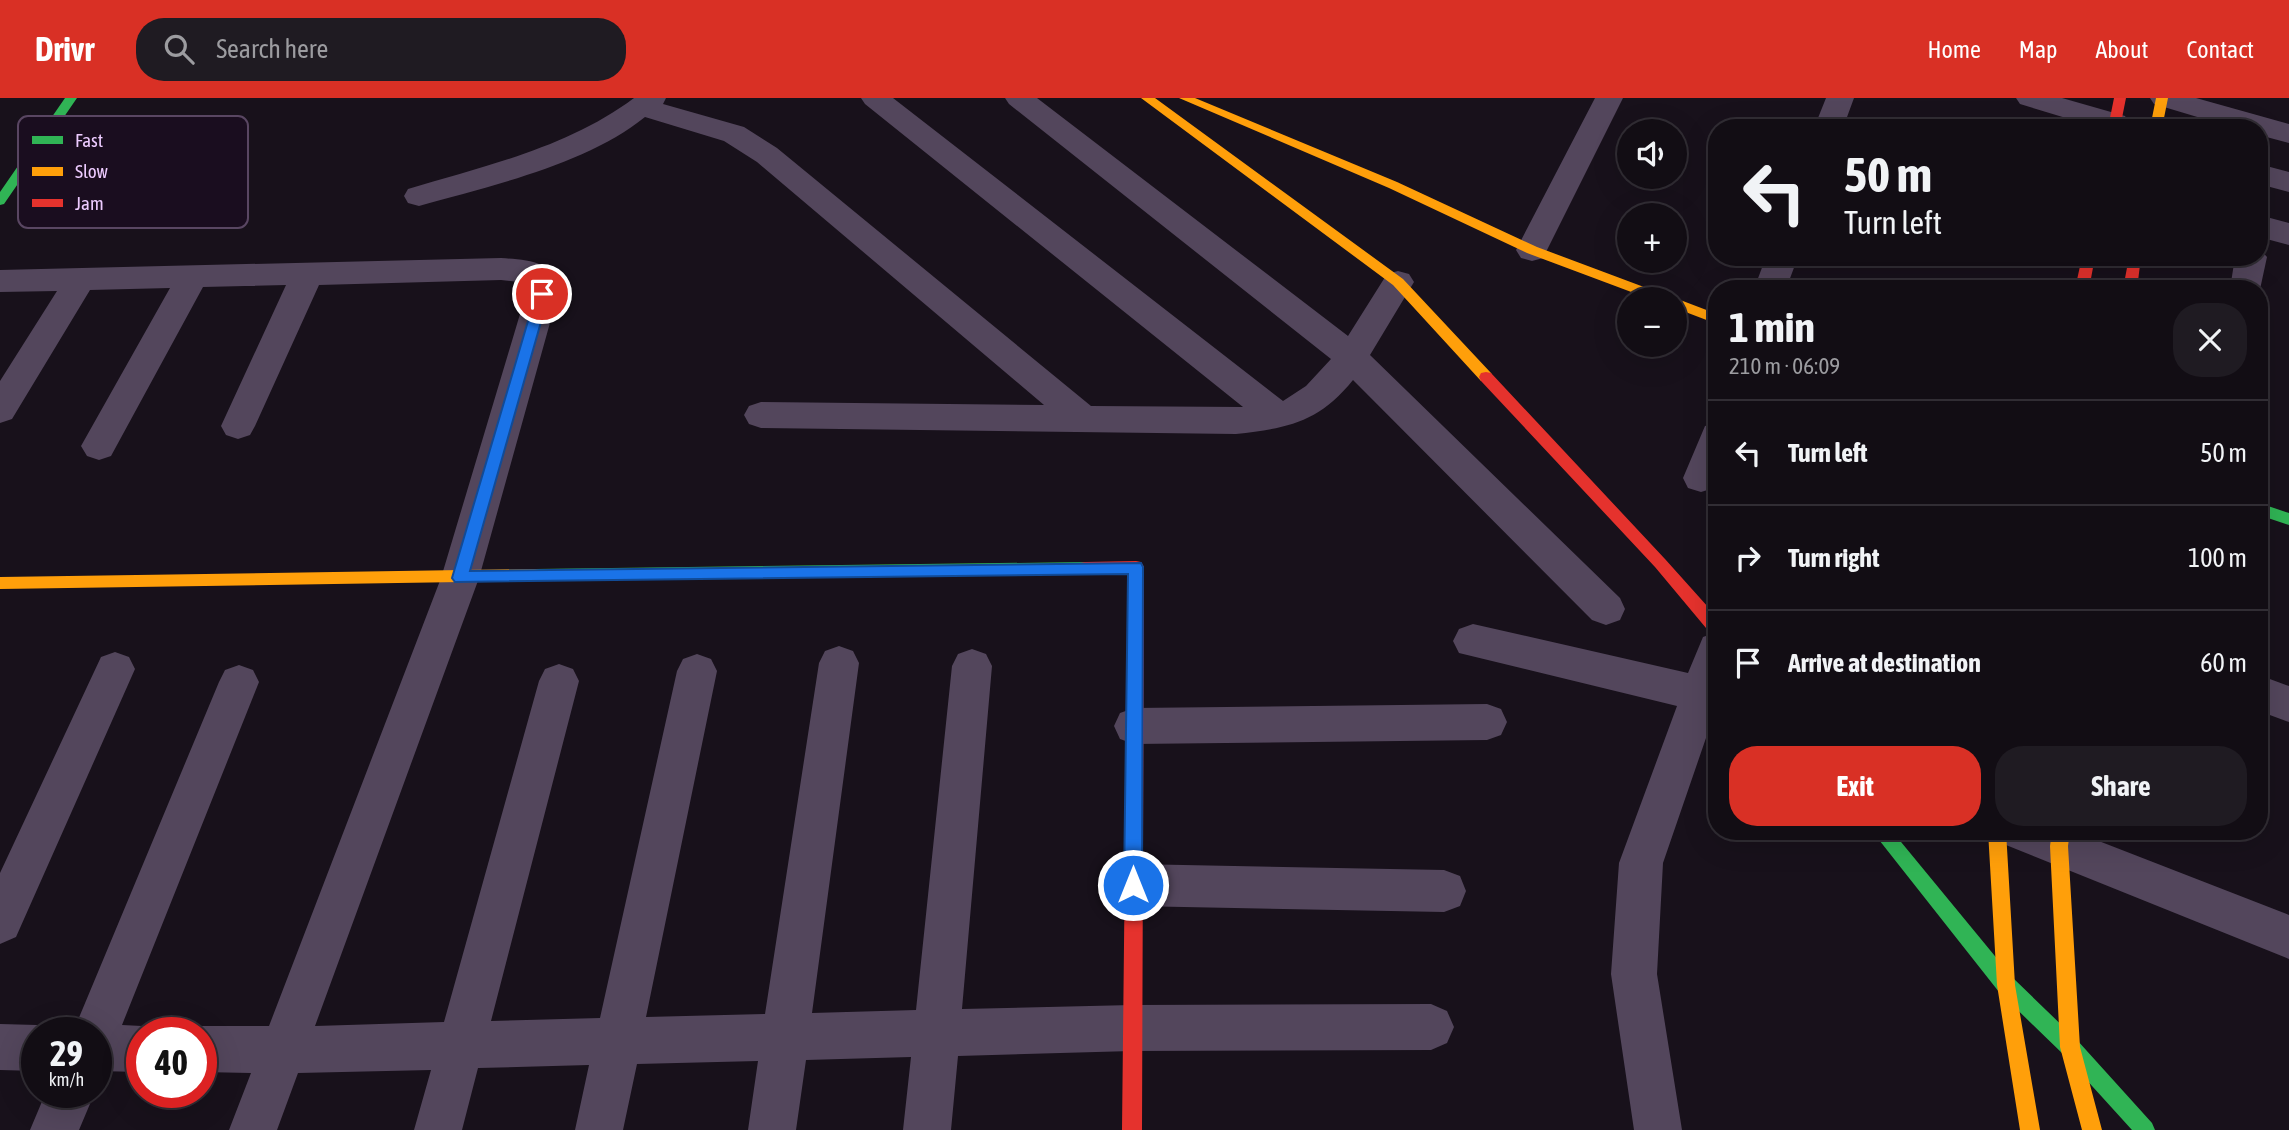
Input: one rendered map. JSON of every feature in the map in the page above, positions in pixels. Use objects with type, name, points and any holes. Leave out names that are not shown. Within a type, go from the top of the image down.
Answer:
[{"type":"street","points":[[59,116],[71,98]]},
{"type":"street","points":[[875,98],[1278,415]]},
{"type":"street","points":[[1019,98],[1350,356],[1606,609]]},
{"type":"street","points":[[1147,98],[1398,282],[1708,619]]},
{"type":"street","points":[[1185,98],[1393,186],[1532,250],[1631,287]]},
{"type":"street","points":[[1532,250],[1609,98]]},
{"type":"street","points":[[1832,119],[1840,98]]},
{"type":"street","points":[[2030,98],[2116,116]]},
{"type":"street","points":[[2159,119],[2163,98],[2249,110]]},
{"type":"street","points":[[419,196],[599,133],[647,102],[734,134],[767,155],[1083,419]]},
{"type":"street","points":[[2268,121],[2289,134]]},
{"type":"street","points":[[0,201],[18,175]]},
{"type":"street","points":[[2268,176],[2289,182]]},
{"type":"street","points":[[2268,228],[2289,234]]},
{"type":"street","points":[[0,281],[501,269],[527,271],[541,281],[542,294],[460,578],[253,1130]]},
{"type":"street","points":[[238,426],[308,273]]},
{"type":"street","points":[[99,446],[193,276]]},
{"type":"street","points":[[0,410],[81,279]]},
{"type":"street","points":[[761,415],[1236,421],[1278,415],[1303,408],[1332,384],[1398,282]]},
{"type":"street","points":[[1687,308],[1708,316]]},
{"type":"street","points":[[1701,478],[1708,460]]},
{"type":"street","points":[[2268,512],[2289,519]]},
{"type":"street","points":[[0,583],[1136,567],[1132,1130]]},
{"type":"street","points":[[1473,642],[1701,694]]},
{"type":"street","points":[[772,1130],[839,663]]},
{"type":"street","points":[[927,1130],[934,1033],[972,666]]},
{"type":"street","points":[[0,922],[115,669]]},
{"type":"street","points":[[599,1130],[697,671]]},
{"type":"street","points":[[1658,1130],[1634,974],[1641,863],[1708,674]]},
{"type":"street","points":[[438,1130],[559,681]]},
{"type":"street","points":[[103,1017],[239,682]]},
{"type":"street","points":[[2268,697],[2289,704]]},
{"type":"street","points":[[1134,726],[1487,722]]},
{"type":"street","points":[[1888,840],[2006,985],[2070,1047],[2145,1130]]},
{"type":"street","points":[[1998,840],[2006,985],[2030,1130]]},
{"type":"street","points":[[2047,840],[2070,1047],[2092,1130]]},
{"type":"street","points":[[2057,840],[2289,937]]},
{"type":"street","points":[[1133,885],[1444,891]]},
{"type":"street","points":[[217,1049],[282,1050],[1132,1028],[1431,1027]]},
{"type":"street","points":[[0,1047],[21,1048]]},
{"type":"street","points":[[54,1130],[64,1108]]},
{"type":"traffic: fast","points":[[59,116],[71,98]]},
{"type":"traffic: fast","points":[[0,201],[18,175]]},
{"type":"traffic: fast","points":[[2268,512],[2289,519]]},
{"type":"traffic: fast","points":[[535,575],[1085,568]]},
{"type":"traffic: fast","points":[[1888,840],[2006,985],[2070,1047],[2145,1130]]},
{"type":"traffic: slow","points":[[1147,98],[1398,282],[1486,377]]},
{"type":"traffic: slow","points":[[1185,98],[1393,185],[1532,250],[1631,287]]},
{"type":"traffic: slow","points":[[2158,119],[2162,98]]},
{"type":"traffic: slow","points":[[1687,308],[1708,316]]},
{"type":"traffic: slow","points":[[0,583],[535,575]]},
{"type":"traffic: slow","points":[[1998,840],[2006,985],[2030,1130]]},
{"type":"traffic: slow","points":[[2060,840],[2070,1047],[2092,1130]]},
{"type":"traffic: jam","points":[[2116,119],[2120,98]]},
{"type":"traffic: jam","points":[[2084,280],[2087,266]]},
{"type":"traffic: jam","points":[[2131,280],[2134,266]]},
{"type":"traffic: jam","points":[[1486,377],[1660,563],[1708,619]]},
{"type":"traffic: jam","points":[[1085,568],[1136,567],[1132,1130]]},
{"type":"route","points":[[542,294],[460,578],[1136,567],[1133,885]]}]
